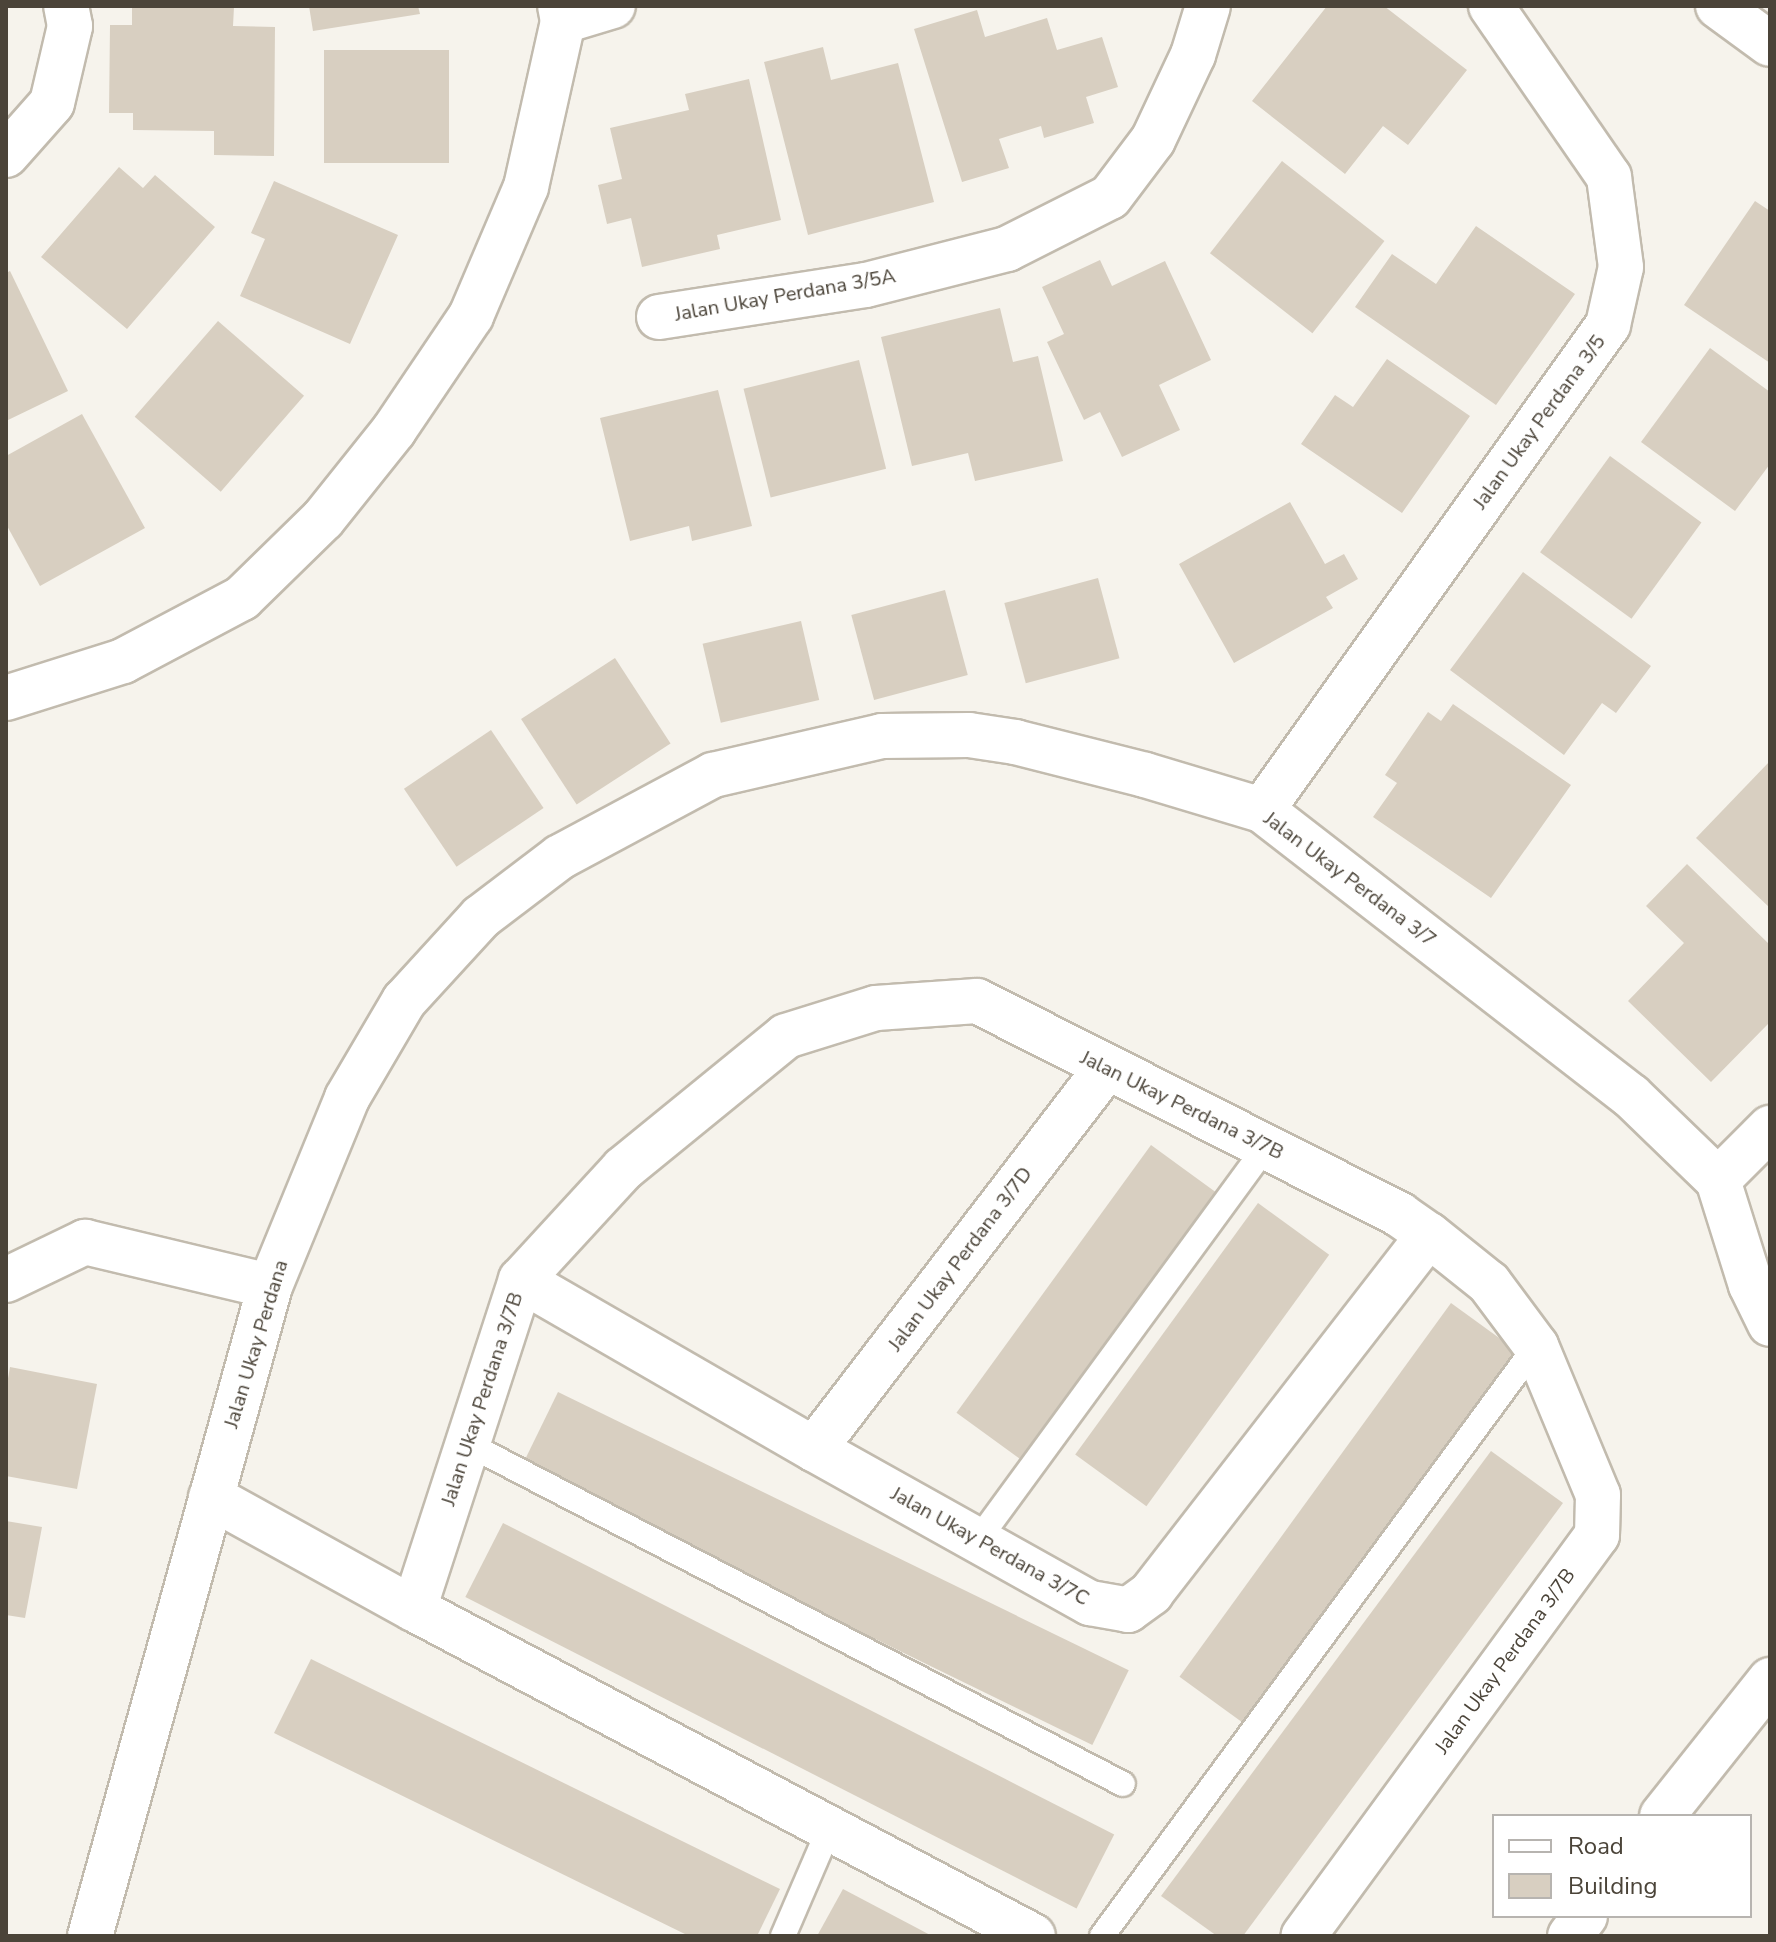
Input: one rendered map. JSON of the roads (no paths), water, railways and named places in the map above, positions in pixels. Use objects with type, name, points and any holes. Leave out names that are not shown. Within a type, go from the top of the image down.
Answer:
[{"type":"street","points":[[6,155],[52,103],[70,26],[66,6]]},
{"type":"street","points":[[6,698],[123,661],[242,598],[323,519],[394,430],[471,316],[526,187],[561,14],[613,6]]},
{"type":"street","name":"Jalan Ukay Perdana 3/5A","points":[[659,317],[866,285],[1007,249],[1110,197],[1153,140],[1193,55],[1208,6]]},
{"type":"street","name":"Jalan Ukay Perdana 3/5","points":[[1262,810],[1608,325],[1621,267],[1609,177],[1491,6]]},
{"type":"street","points":[[1718,6],[1770,44]]},
{"type":"street","name":"Jalan Ukay Perdana 3/7","points":[[668,798],[713,775],[882,736],[933,734],[1015,742],[1184,786],[1262,810],[1631,1096],[1718,1180],[1751,1285],[1770,1324]]},
{"type":"street","name":"Jalan Ukay Perdana","points":[[90,1936],[270,1286],[347,1098],[404,1001],[481,917],[560,857],[668,798]]},
{"type":"street","name":"Jalan Ukay Perdana 3/7B","points":[[414,1609],[521,1280],[623,1169],[786,1036],[876,1008],[977,1001],[1400,1215],[1429,1235],[1489,1283],[1536,1346],[1598,1495],[1597,1535],[1303,1936]]},
{"type":"street","name":"Jalan Ukay Perdana 3/7D","points":[[814,1449],[1106,1068]]},
{"type":"street","points":[[1718,1180],[1770,1128]]},
{"type":"street","name":"Jalan Ukay Perdana 3/7C","points":[[521,1280],[1090,1603],[1128,1610],[1151,1593],[1429,1235]]},
{"type":"street","points":[[6,1280],[85,1242],[270,1286]]},
{"type":"street","points":[[211,1497],[414,1609],[1033,1936]]},
{"type":"street","points":[[1664,1814],[1770,1680]]},
{"type":"street","points":[[1570,1936],[1584,1918]]},
{"type":"lane","points":[[978,1540],[1266,1147]]},
{"type":"lane","points":[[1102,1936],[1536,1346]]},
{"type":"lane","points":[[466,1443],[1123,1784]]},
{"type":"lane","points":[[783,1936],[830,1827]]}]
